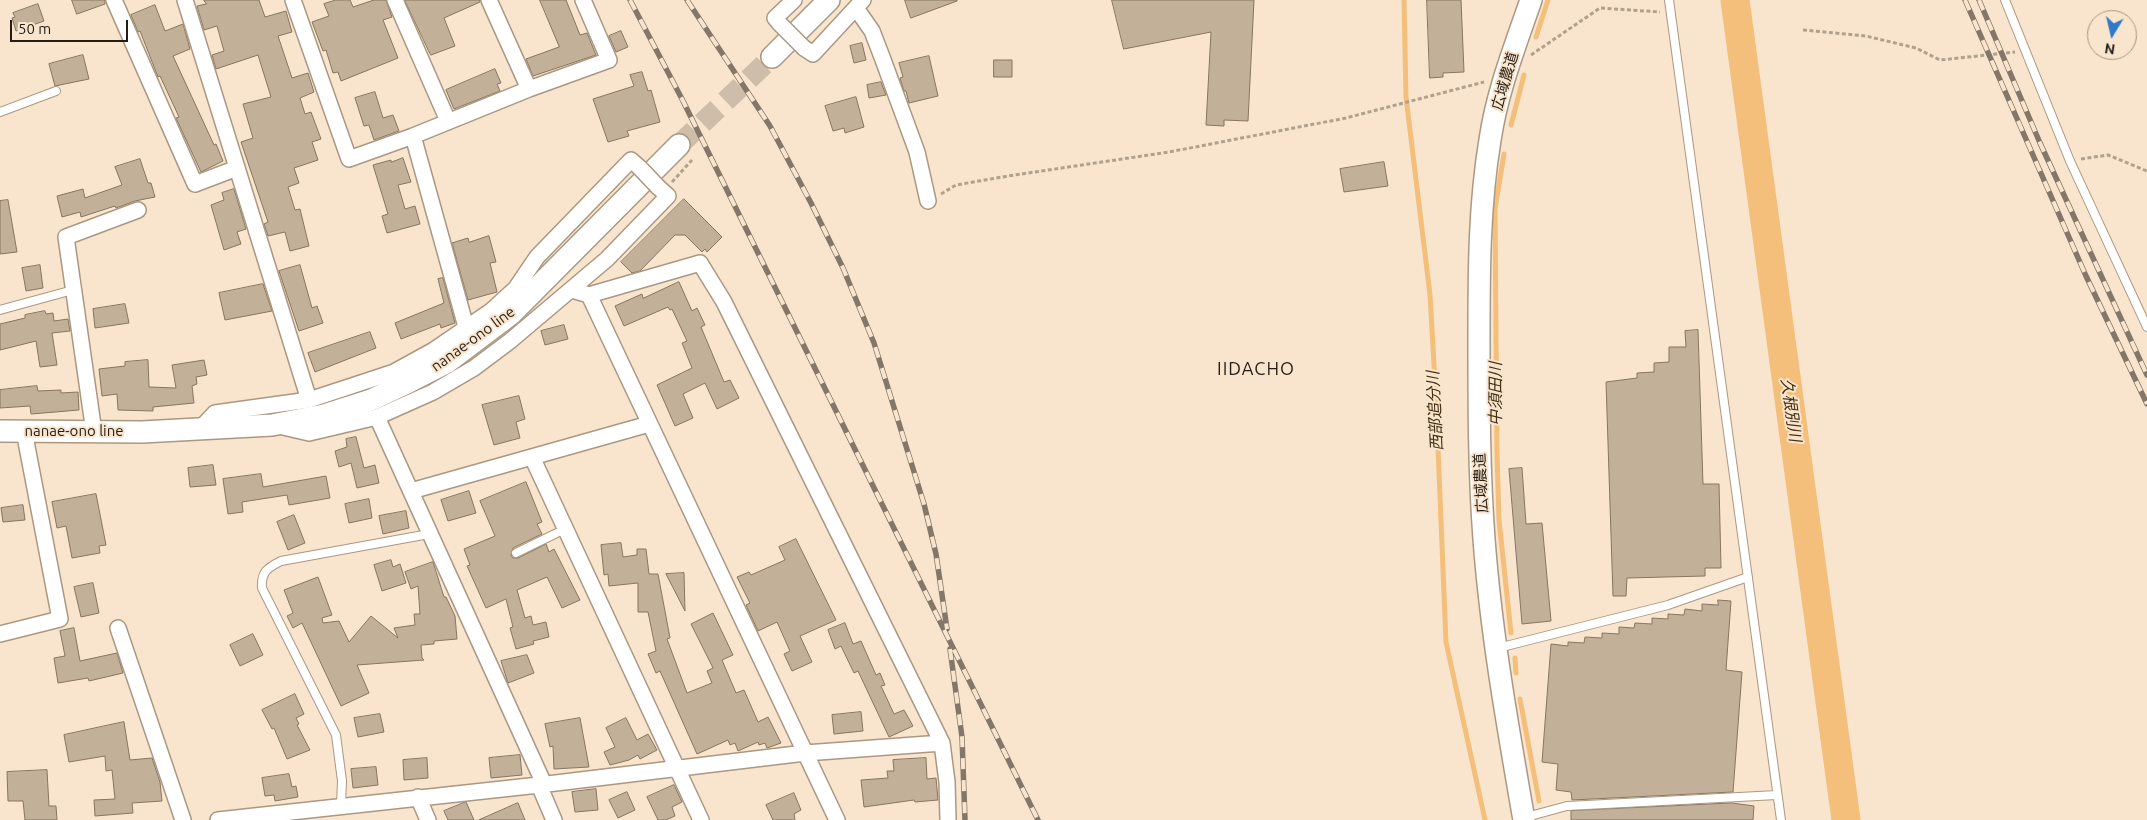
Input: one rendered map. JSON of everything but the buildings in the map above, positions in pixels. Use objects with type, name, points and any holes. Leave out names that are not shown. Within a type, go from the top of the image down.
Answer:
[{"type":"main road","points":[[772,58],[829,0]]},
{"type":"main road","name":"広域農道","points":[[1524,819],[1497,648],[1484,541],[1480,463],[1479,271],[1481,202],[1490,138],[1507,69],[1531,0]]},
{"type":"main road","name":"nanae-ono line","points":[[0,432],[200,430],[272,424],[324,415],[371,400],[446,363],[511,314],[686,153]]},
{"type":"street","points":[[114,0],[195,184],[237,168]]},
{"type":"street","points":[[185,0],[309,400]]},
{"type":"street","points":[[293,0],[349,159],[609,60],[584,0]]},
{"type":"street","points":[[395,0],[448,121]]},
{"type":"street","points":[[489,0],[529,89]]},
{"type":"street","points":[[794,0],[775,18],[804,48],[813,54],[860,4],[882,57],[916,152],[928,201]]},
{"type":"street","points":[[413,136],[466,327]]},
{"type":"street","points":[[200,430],[215,413],[309,400],[394,372],[434,350],[491,311],[516,288],[537,257],[631,160],[668,196],[607,259],[572,290],[474,368],[433,392],[377,417],[309,433],[272,424]]},
{"type":"street","points":[[94,432],[66,236],[138,210]]},
{"type":"street","points":[[572,290],[589,295],[700,263],[724,302],[942,743],[947,782],[948,820]]},
{"type":"street","points":[[589,295],[648,424],[837,820]]},
{"type":"street","points":[[377,417],[412,491],[429,534],[541,785],[554,820]]},
{"type":"street","points":[[412,491],[648,424]]},
{"type":"street","points":[[0,634],[60,618],[24,431]]},
{"type":"street","points":[[532,457],[701,820]]},
{"type":"street","points":[[118,628],[183,820]]},
{"type":"street","points":[[218,820],[341,805],[541,785],[804,752],[942,743]]},
{"type":"street","points":[[418,797],[428,820]]},
{"type":"lane","points":[[1668,0],[1781,820]]},
{"type":"lane","points":[[2005,0],[2070,161],[2147,327]]},
{"type":"lane","points":[[0,112],[56,91]]},
{"type":"lane","points":[[0,310],[74,290]]},
{"type":"lane","points":[[516,553],[565,529]]},
{"type":"lane","points":[[341,805],[342,781],[336,735],[262,588],[262,576],[267,568],[281,561],[429,534]]},
{"type":"lane","points":[[1497,648],[1668,605],[1748,577]]},
{"type":"lane","points":[[1524,819],[1567,806],[1777,795]]},
{"type":"path","points":[[928,201],[956,185],[1169,152],[1346,118],[1489,81],[1533,54],[1565,30],[1600,8],[1670,12]]},
{"type":"path","points":[[1803,30],[1866,36],[1916,48],[1940,60],[2025,50]]},
{"type":"path","points":[[660,189],[686,153]]},
{"type":"path","points":[[2070,161],[2108,155],[2147,171]]},
{"type":"waterway","name":"西部追分川","points":[[1404,0],[1406,97],[1430,295],[1446,642],[1485,820]]},
{"type":"waterway","name":"中須田川","points":[[1536,37],[1548,0]]},
{"type":"waterway","name":"久根別川","points":[[1735,0],[1846,820]]},
{"type":"waterway","name":"中須田川","points":[[1511,125],[1524,75]]},
{"type":"waterway","name":"中須田川","points":[[1504,154],[1495,209],[1497,453],[1499,520],[1511,633]]},
{"type":"waterway","name":"中須田川","points":[[1515,658],[1516,673]]},
{"type":"waterway","name":"中須田川","points":[[1520,699],[1539,801]]},
{"type":"tunnel","points":[[679,145],[772,57]]},
{"type":"railway","points":[[630,0],[682,99],[1038,820]]},
{"type":"railway","points":[[687,0],[770,126],[843,268],[874,343],[924,504],[936,554],[947,629]]},
{"type":"railway","points":[[1965,0],[2086,276],[2147,404]]},
{"type":"railway","points":[[1979,0],[2040,143],[2147,375]]},
{"type":"railway","points":[[950,649],[962,737],[965,820]]},
{"type":"district","name":"IIDACHO","points":[[1256,369]]}]
